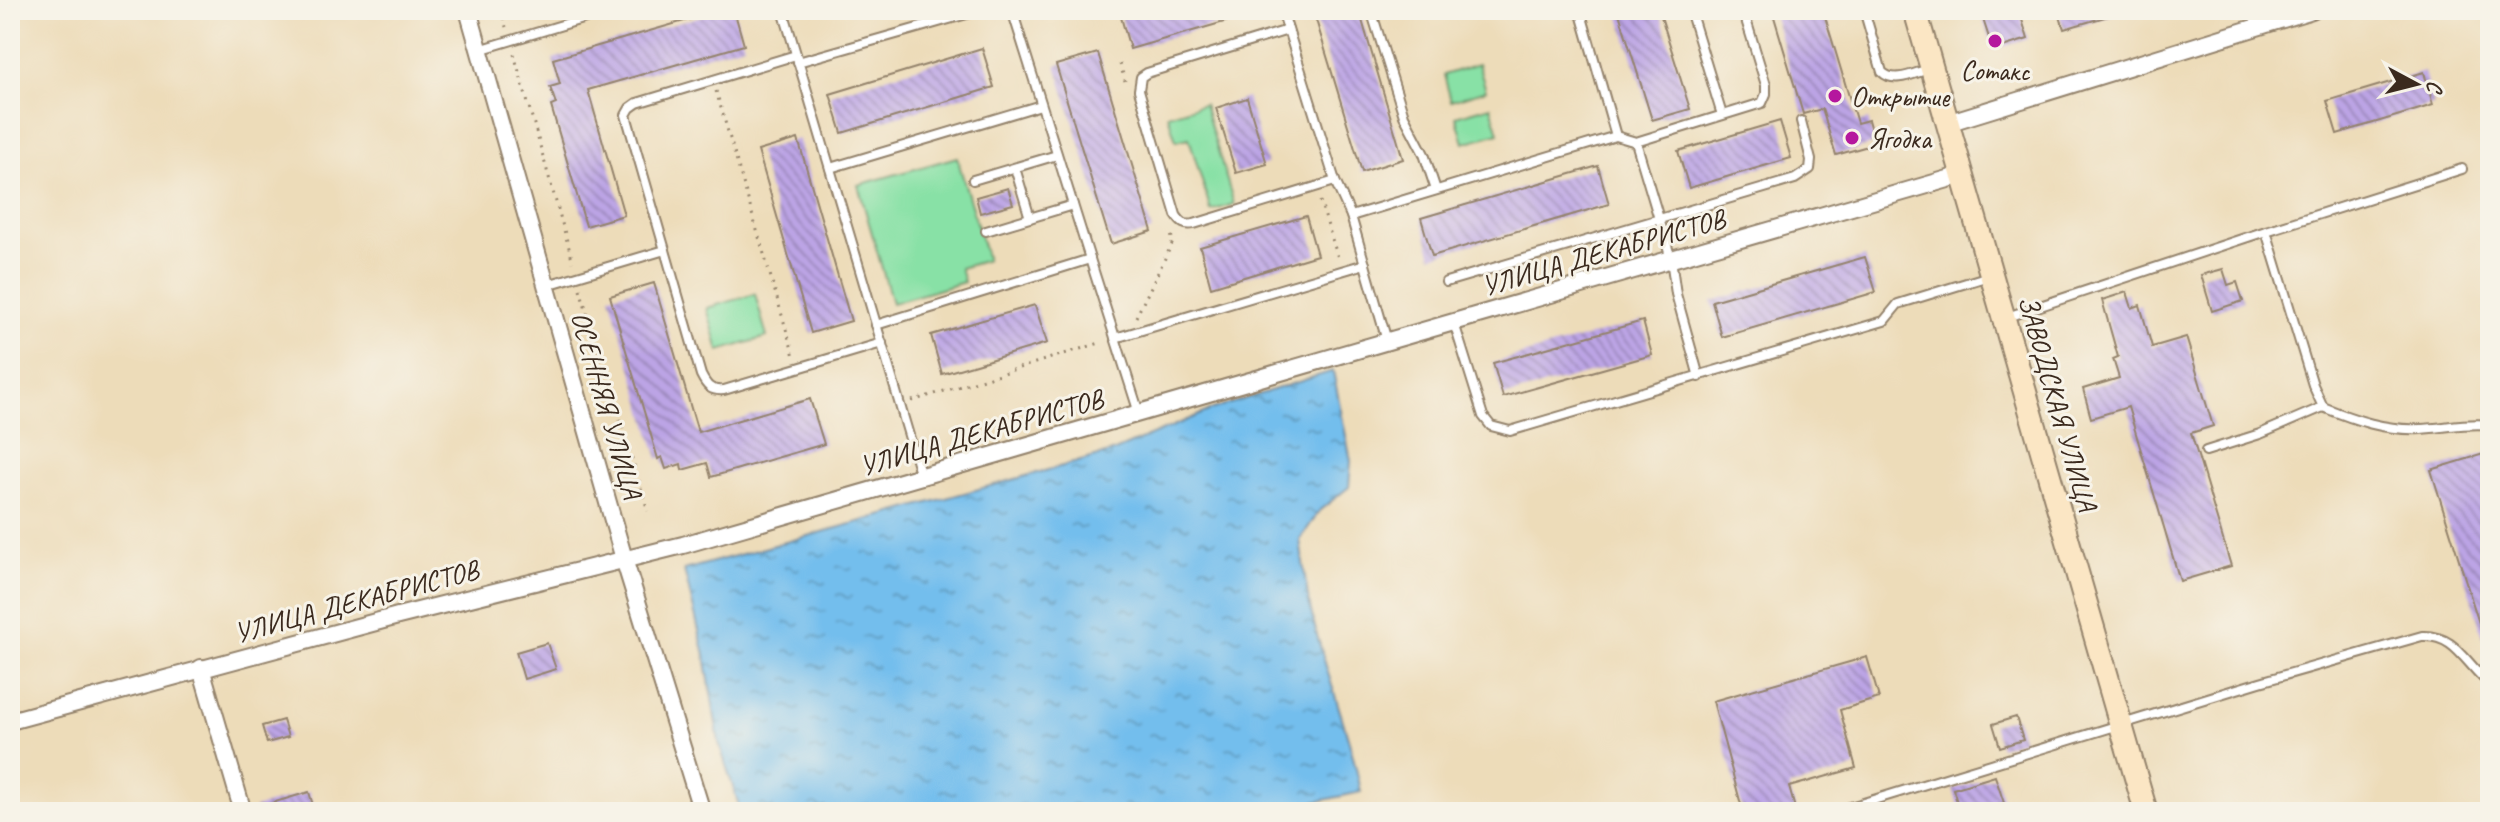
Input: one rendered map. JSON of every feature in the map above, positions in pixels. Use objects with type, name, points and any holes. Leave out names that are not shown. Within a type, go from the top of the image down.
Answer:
[{"type":"street","name":"ОСЕННЯЯ УЛИЦА","points":[[468,10],[624,559],[702,812]]},
{"type":"street","name":"ЗАВОДСКАЯ УЛИЦА","points":[[1915,10],[2146,812]]},
{"type":"street","points":[[1947,123],[2312,10]]},
{"type":"street","name":"УЛИЦА ДЕКАБРИСТОВ","points":[[10,721],[201,668],[683,545],[1962,175]]},
{"type":"street","points":[[201,668],[243,812]]},
{"type":"lane","points":[[479,50],[612,10]]},
{"type":"lane","points":[[783,10],[921,476]]},
{"type":"lane","points":[[882,343],[724,390],[714,391],[706,385],[626,115],[637,103],[712,80],[981,10]]},
{"type":"lane","points":[[1012,10],[1139,413]]},
{"type":"lane","points":[[1282,10],[1335,181],[1351,216],[1387,341]]},
{"type":"lane","points":[[1371,10],[1404,116],[1424,154],[1436,190]]},
{"type":"lane","points":[[1580,10],[1616,136]]},
{"type":"lane","points":[[1690,10],[1722,115]]},
{"type":"lane","points":[[1351,216],[1616,136],[1636,142],[1762,103],[1766,85],[1743,10]]},
{"type":"lane","points":[[1864,10],[1886,77],[1894,79],[1932,68]]},
{"type":"lane","points":[[1288,30],[1141,77],[1139,90],[1176,215],[1187,225],[1194,224],[1335,181]]},
{"type":"lane","points":[[830,168],[1041,105]]},
{"type":"lane","points":[[1446,282],[1805,174],[1810,169],[1811,160],[1801,121]]},
{"type":"lane","points":[[1636,142],[1671,259],[1676,294],[1699,377]]},
{"type":"lane","points":[[973,180],[1057,155]]},
{"type":"lane","points":[[1015,168],[1030,218]]},
{"type":"lane","points":[[2002,319],[2462,169]]},
{"type":"lane","points":[[986,231],[1073,205]]},
{"type":"lane","points":[[2266,231],[2313,385],[2323,407],[2361,422],[2386,427],[2424,429],[2477,423],[2490,425]]},
{"type":"lane","points":[[546,285],[665,250]]},
{"type":"lane","points":[[876,325],[1090,259]]},
{"type":"lane","points":[[1115,338],[1365,264]]},
{"type":"lane","points":[[1454,323],[1483,416],[1491,426],[1510,431],[1884,321],[1898,304],[1990,276]]},
{"type":"lane","points":[[2206,451],[2260,434],[2323,407]]},
{"type":"lane","points":[[1834,812],[2422,636],[2437,635],[2449,641],[2490,684]]},
{"type":"path","points":[[501,10],[648,511]]},
{"type":"path","points":[[1120,64],[1129,94]]},
{"type":"path","points":[[712,80],[798,369]]},
{"type":"path","points":[[1319,197],[1342,270]]},
{"type":"path","points":[[1127,335],[1173,242],[1169,227]]},
{"type":"path","points":[[900,404],[1115,338]]},
{"type":"green space","points":[[1478,64],[1486,90],[1451,101],[1444,75]]},
{"type":"green space","points":[[1204,104],[1234,204],[1211,211],[1189,138],[1176,141],[1168,115]]},
{"type":"green space","points":[[1491,106],[1499,133],[1464,143],[1456,116]]},
{"type":"green space","points":[[957,157],[987,260],[960,268],[964,282],[892,303],[858,185]]},
{"type":"green space","points":[[755,294],[767,337],[719,351],[707,308]]},
{"type":"water","points":[[1333,371],[1351,461],[1349,487],[1320,510],[1300,540],[1314,626],[1350,744],[1361,792],[1296,806],[1289,812],[741,812],[719,743],[705,655],[684,570],[1110,453],[1213,409]]},
{"type":"building","points":[[722,10],[734,10],[744,45],[588,90],[624,215],[586,226],[551,106],[556,104],[550,87],[560,84],[553,59]]},
{"type":"building","points":[[1119,10],[1251,10],[1252,14],[1130,49]]},
{"type":"building","points":[[1313,10],[1359,10],[1403,159],[1362,172]]},
{"type":"building","points":[[1618,10],[1659,10],[1690,109],[1652,120]]},
{"type":"building","points":[[1772,10],[1823,10],[1857,123],[1868,120],[1875,144],[1836,155],[1822,109],[1803,114]]},
{"type":"building","points":[[1980,10],[2019,10],[2028,39],[1993,50]]},
{"type":"building","points":[[2058,10],[2115,10],[2115,14],[2064,29]]},
{"type":"building","points":[[982,48],[994,87],[842,133],[830,94]]},
{"type":"building","points":[[1098,53],[1152,231],[1111,244],[1056,65]]},
{"type":"building","points":[[2424,72],[2433,105],[2337,134],[2327,101]]},
{"type":"building","points":[[1247,98],[1267,164],[1236,173],[1216,108]]},
{"type":"building","points":[[1780,121],[1791,158],[1689,188],[1678,151]]},
{"type":"building","points":[[798,139],[851,321],[811,333],[758,151]]},
{"type":"building","points":[[1598,166],[1609,204],[1432,256],[1421,218]]},
{"type":"building","points":[[1008,188],[1013,204],[980,213],[976,197]]},
{"type":"building","points":[[1306,216],[1317,255],[1211,287],[1200,247]]},
{"type":"building","points":[[1865,257],[1876,292],[1722,337],[1712,301]]},
{"type":"building","points":[[2223,269],[2228,285],[2237,282],[2243,301],[2212,311],[2201,275]]},
{"type":"building","points":[[654,283],[698,432],[810,399],[824,444],[711,477],[707,463],[682,470],[681,464],[666,469],[662,457],[658,459],[610,296]]},
{"type":"building","points":[[2127,292],[2132,308],[2140,305],[2152,347],[2186,337],[2213,426],[2191,433],[2231,566],[2180,581],[2128,407],[2091,418],[2083,389],[2119,378],[2113,359],[2118,357],[2102,300]]},
{"type":"building","points":[[1035,305],[1047,343],[942,374],[931,335]]},
{"type":"building","points":[[1643,321],[1652,355],[1503,397],[1493,363]]},
{"type":"building","points":[[2490,452],[2490,523],[2483,524],[2490,546],[2490,649],[2487,649],[2431,470]]},
{"type":"building","points":[[547,643],[556,669],[524,679],[516,652]]},
{"type":"building","points":[[1867,657],[1879,698],[1840,710],[1856,768],[1789,787],[1796,812],[1743,812],[1713,701]]},
{"type":"building","points":[[2016,717],[2023,740],[2000,747],[1993,724]]},
{"type":"building","points":[[283,720],[288,737],[267,743],[262,726]]},
{"type":"building","points":[[1995,776],[2004,803],[1975,812],[1960,812],[1953,789]]},
{"type":"building","points":[[309,792],[315,812],[256,812],[255,808]]},
{"type":"place","name":"Сотакс","points":[[1995,41]]},
{"type":"place","name":"Открытие","points":[[1835,96]]},
{"type":"place","name":"Ягодка","points":[[1852,138]]}]
